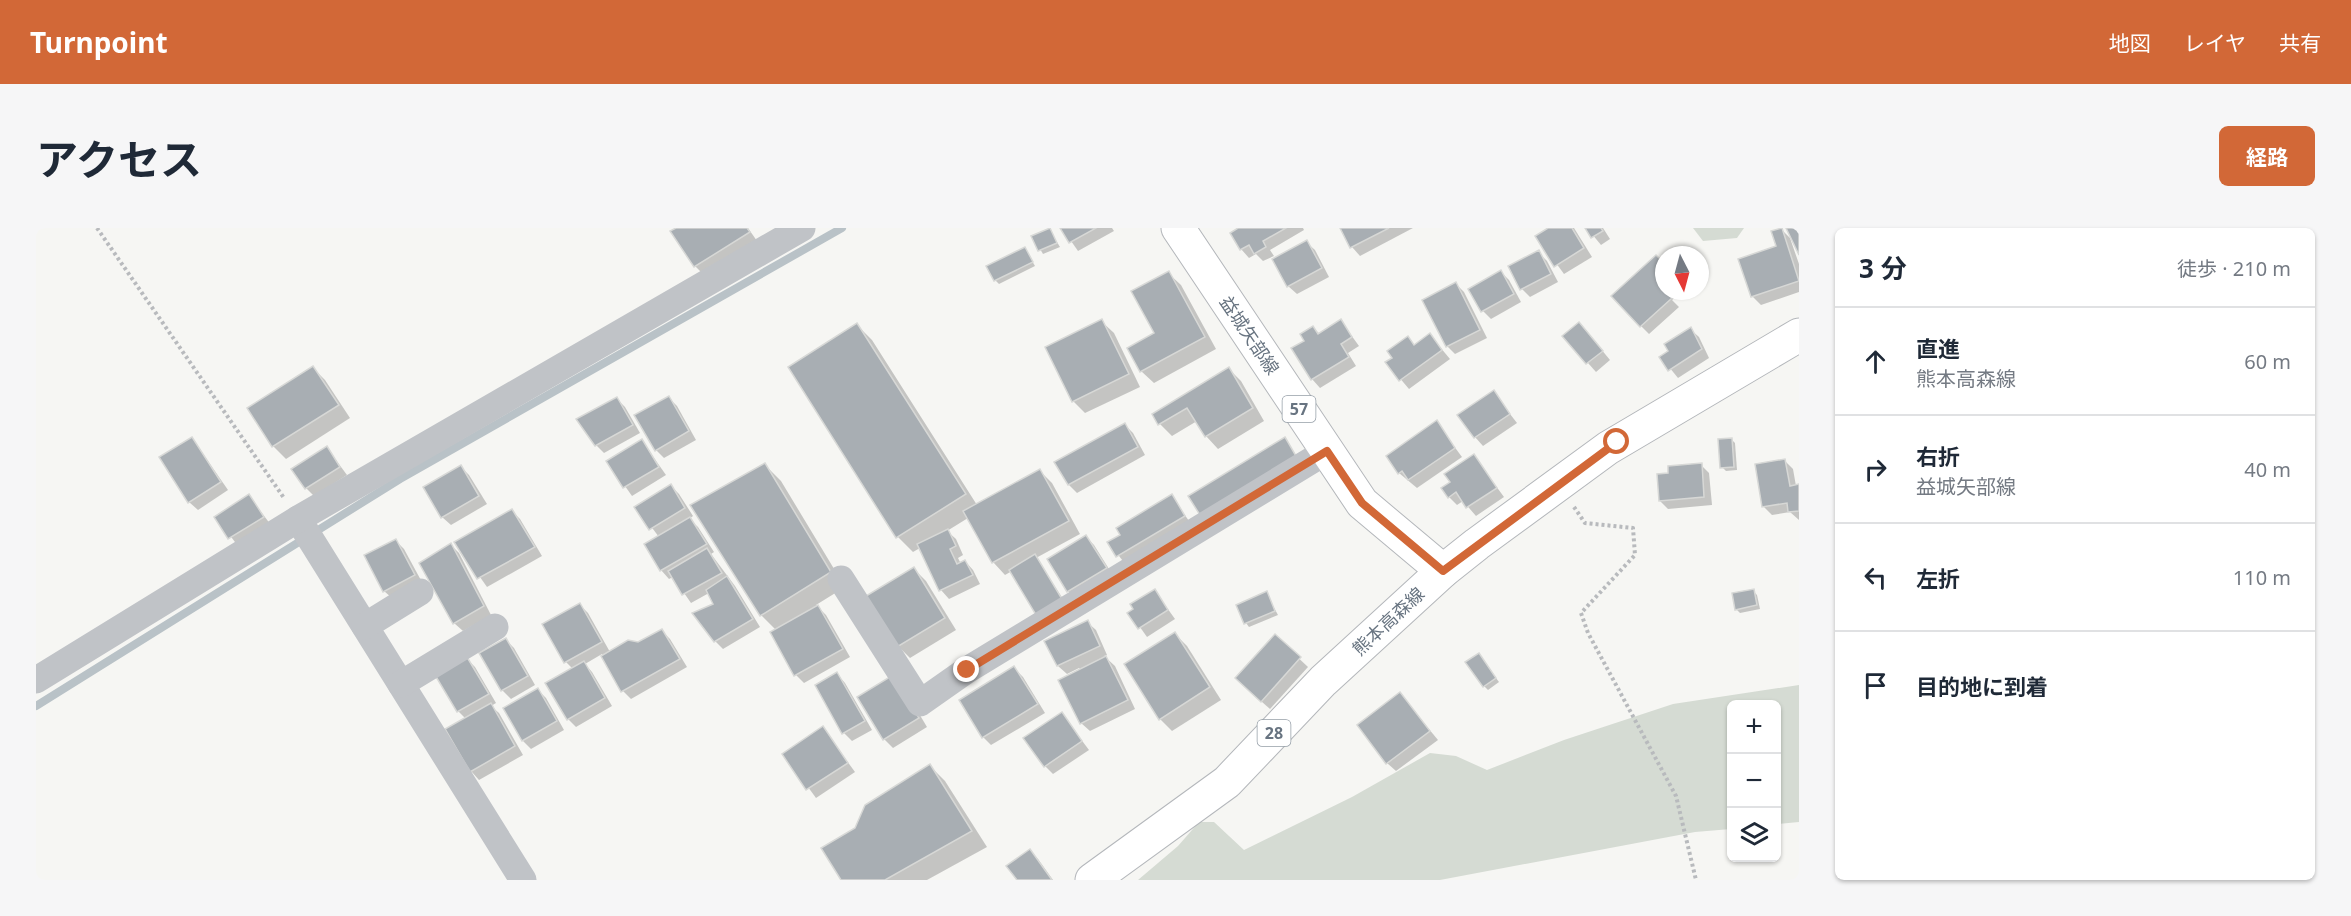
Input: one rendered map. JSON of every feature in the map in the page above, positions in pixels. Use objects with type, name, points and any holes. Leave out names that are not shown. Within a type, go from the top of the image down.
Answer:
[{"type":"main road","name":"益城矢部線","points":[[1178,228],[1362,503],[1443,571]]},
{"type":"main road","name":"熊本高森線","points":[[1092,880],[1227,782],[1323,681],[1443,571],[1608,448],[1799,335]]},
{"type":"street","points":[[36,680],[298,519],[802,228]]},
{"type":"street","points":[[841,579],[920,703],[967,670],[1327,451]]},
{"type":"street","points":[[298,519],[523,880]]},
{"type":"street","points":[[365,626],[420,592]]},
{"type":"street","points":[[401,684],[495,627]]},
{"type":"path","points":[[97,228],[298,519]]},
{"type":"path","points":[[1570,502],[1585,523],[1633,528],[1635,555],[1581,613],[1588,633],[1676,796],[1696,880]]},
{"type":"shaded area","points":[[1693,228],[1744,228],[1737,238],[1703,241]]},
{"type":"shaded area","points":[[1799,685],[1799,822],[1781,824],[1781,700],[1727,700],[1727,829],[1695,832],[1440,880],[1138,880],[1178,846],[1199,822],[1214,822],[1244,850],[1352,797],[1430,753],[1456,756],[1487,770],[1564,740],[1673,704]]},
{"type":"building","points":[[676,228],[747,228],[750,232],[694,267],[670,231]]},
{"type":"building","points":[[1050,228],[1057,243],[1038,251],[1031,236]]},
{"type":"building","points":[[1060,228],[1096,228],[1069,243]]},
{"type":"building","points":[[1238,228],[1286,228],[1263,241],[1266,247],[1254,254],[1249,245],[1240,250],[1230,233]]},
{"type":"building","points":[[1340,228],[1389,228],[1350,248]]},
{"type":"building","points":[[1548,228],[1572,228],[1584,248],[1554,267],[1535,236]]},
{"type":"building","points":[[1585,228],[1601,228],[1603,231],[1591,238]]},
{"type":"building","points":[[1782,228],[1799,281],[1751,297],[1738,259],[1776,246],[1771,231]]},
{"type":"building","points":[[1786,228],[1799,228],[1799,255]]},
{"type":"building","points":[[1307,240],[1322,268],[1287,287],[1272,259]]},
{"type":"building","points":[[1025,247],[1033,262],[994,281],[986,266]]},
{"type":"building","points":[[1539,250],[1551,274],[1520,290],[1508,266]]},
{"type":"building","points":[[1655,256],[1655,300],[1670,300],[1640,327],[1611,296]]},
{"type":"building","points":[[1501,270],[1514,294],[1481,312],[1468,289]]},
{"type":"building","points":[[1169,271],[1205,337],[1140,372],[1127,348],[1154,333],[1131,291]]},
{"type":"building","points":[[1456,282],[1480,330],[1446,347],[1422,300]]},
{"type":"building","points":[[1102,319],[1129,374],[1072,402],[1045,347]]},
{"type":"building","points":[[1341,319],[1352,337],[1341,344],[1349,357],[1311,380],[1291,348],[1304,341],[1300,334],[1313,326],[1318,334]]},
{"type":"building","points":[[1579,322],[1603,351],[1586,364],[1562,336]]},
{"type":"building","points":[[857,323],[966,494],[896,538],[788,367]]},
{"type":"building","points":[[1691,327],[1702,349],[1668,371],[1659,357],[1668,351],[1664,344]]},
{"type":"building","points":[[1430,333],[1442,350],[1399,381],[1385,362],[1392,358],[1387,351],[1408,336],[1414,345]]},
{"type":"building","points":[[313,366],[339,405],[272,447],[247,408]]},
{"type":"building","points":[[1229,367],[1253,408],[1205,437],[1187,408],[1158,425],[1152,414]]},
{"type":"building","points":[[1494,390],[1510,414],[1474,438],[1457,415]]},
{"type":"building","points":[[669,396],[689,431],[655,451],[634,415]]},
{"type":"building","points":[[617,397],[633,425],[595,446],[576,419]]},
{"type":"building","points":[[1437,420],[1455,448],[1408,480],[1402,471],[1398,474],[1386,456]]},
{"type":"building","points":[[1125,423],[1138,447],[1068,485],[1054,462]]},
{"type":"building","points":[[192,437],[221,482],[188,503],[159,457]]},
{"type":"building","points":[[1285,437],[1296,456],[1200,515],[1188,496]]},
{"type":"building","points":[[1732,438],[1734,467],[1720,468],[1718,439]]},
{"type":"building","points":[[642,439],[659,467],[623,488],[606,461]]},
{"type":"building","points":[[327,446],[340,467],[305,489],[291,469]]},
{"type":"building","points":[[1474,454],[1497,488],[1466,508],[1456,492],[1448,498],[1441,488],[1450,482],[1444,474]]},
{"type":"building","points":[[1785,459],[1790,486],[1799,484],[1799,511],[1788,512],[1787,503],[1762,507],[1755,464]]},
{"type":"building","points":[[765,463],[831,572],[760,616],[690,505]]},
{"type":"building","points":[[1702,463],[1704,497],[1659,501],[1657,474],[1668,473],[1668,466]]},
{"type":"building","points":[[461,465],[479,496],[441,518],[423,487]]},
{"type":"building","points":[[1040,469],[1069,521],[992,563],[963,511]]},
{"type":"building","points":[[671,484],[685,508],[649,530],[634,507]]},
{"type":"building","points":[[249,494],[264,517],[228,539],[214,517]]},
{"type":"building","points":[[1172,494],[1185,516],[1116,557],[1107,542],[1120,535],[1116,528]]},
{"type":"building","points":[[512,509],[535,547],[477,579],[454,542]]},
{"type":"building","points":[[690,517],[707,544],[660,571],[644,544]]},
{"type":"building","points":[[948,529],[956,546],[950,549],[957,564],[965,560],[973,575],[939,591],[917,544]]},
{"type":"building","points":[[1086,535],[1107,568],[1067,592],[1047,559]]},
{"type":"building","points":[[396,539],[415,575],[383,592],[364,555]]},
{"type":"building","points":[[451,543],[484,606],[453,624],[419,563]]},
{"type":"building","points":[[707,548],[722,573],[682,595],[668,571]]},
{"type":"building","points":[[1035,554],[1062,599],[1036,615],[1009,570]]},
{"type":"building","points":[[914,567],[945,618],[897,647],[866,596]]},
{"type":"building","points":[[727,576],[753,619],[714,642],[692,613],[713,604],[706,590]]},
{"type":"building","points":[[1155,589],[1168,610],[1138,629],[1127,613],[1133,609],[1130,604]]},
{"type":"building","points":[[1754,589],[1757,605],[1735,610],[1732,593]]},
{"type":"building","points":[[1267,591],[1275,611],[1244,624],[1236,605]]},
{"type":"building","points":[[580,603],[602,642],[564,663],[542,624]]},
{"type":"building","points":[[818,605],[843,649],[794,676],[770,632]]},
{"type":"building","points":[[1088,620],[1100,646],[1057,666],[1044,641]]},
{"type":"building","points":[[662,629],[680,659],[621,692],[601,656],[628,640],[638,642]]},
{"type":"building","points":[[1175,632],[1210,687],[1159,720],[1124,664]]},
{"type":"building","points":[[1275,634],[1301,657],[1261,702],[1235,678]]},
{"type":"building","points":[[506,638],[528,676],[501,691],[479,653]]},
{"type":"building","points":[[1479,653],[1496,678],[1483,687],[1465,662]]},
{"type":"building","points":[[1106,656],[1128,700],[1080,724],[1058,680]]},
{"type":"building","points":[[467,657],[489,694],[457,712],[435,675]]},
{"type":"building","points":[[584,661],[605,698],[567,720],[545,683]]},
{"type":"building","points":[[1014,666],[1038,704],[982,738],[959,700]]},
{"type":"building","points":[[837,672],[865,721],[842,734],[815,685]]},
{"type":"building","points":[[893,675],[919,718],[883,740],[857,697]]},
{"type":"building","points":[[538,688],[557,721],[522,741],[503,708]]},
{"type":"building","points":[[1400,692],[1430,731],[1386,764],[1357,725]]},
{"type":"building","points":[[491,703],[515,746],[470,772],[445,729]]},
{"type":"building","points":[[1062,712],[1082,741],[1044,767],[1023,738]]},
{"type":"building","points":[[823,726],[848,763],[806,790],[782,754]]},
{"type":"building","points":[[930,764],[972,831],[885,880],[841,880],[821,848],[855,828],[865,805]]},
{"type":"building","points":[[1030,849],[1052,880],[1017,880],[1006,866]]},
{"type":"waterway","points":[[36,706],[400,479],[842,228]]},
{"type":"route","points":[[967,670],[1327,451],[1362,503],[1443,571],[1477,543],[1617,442]]}]
